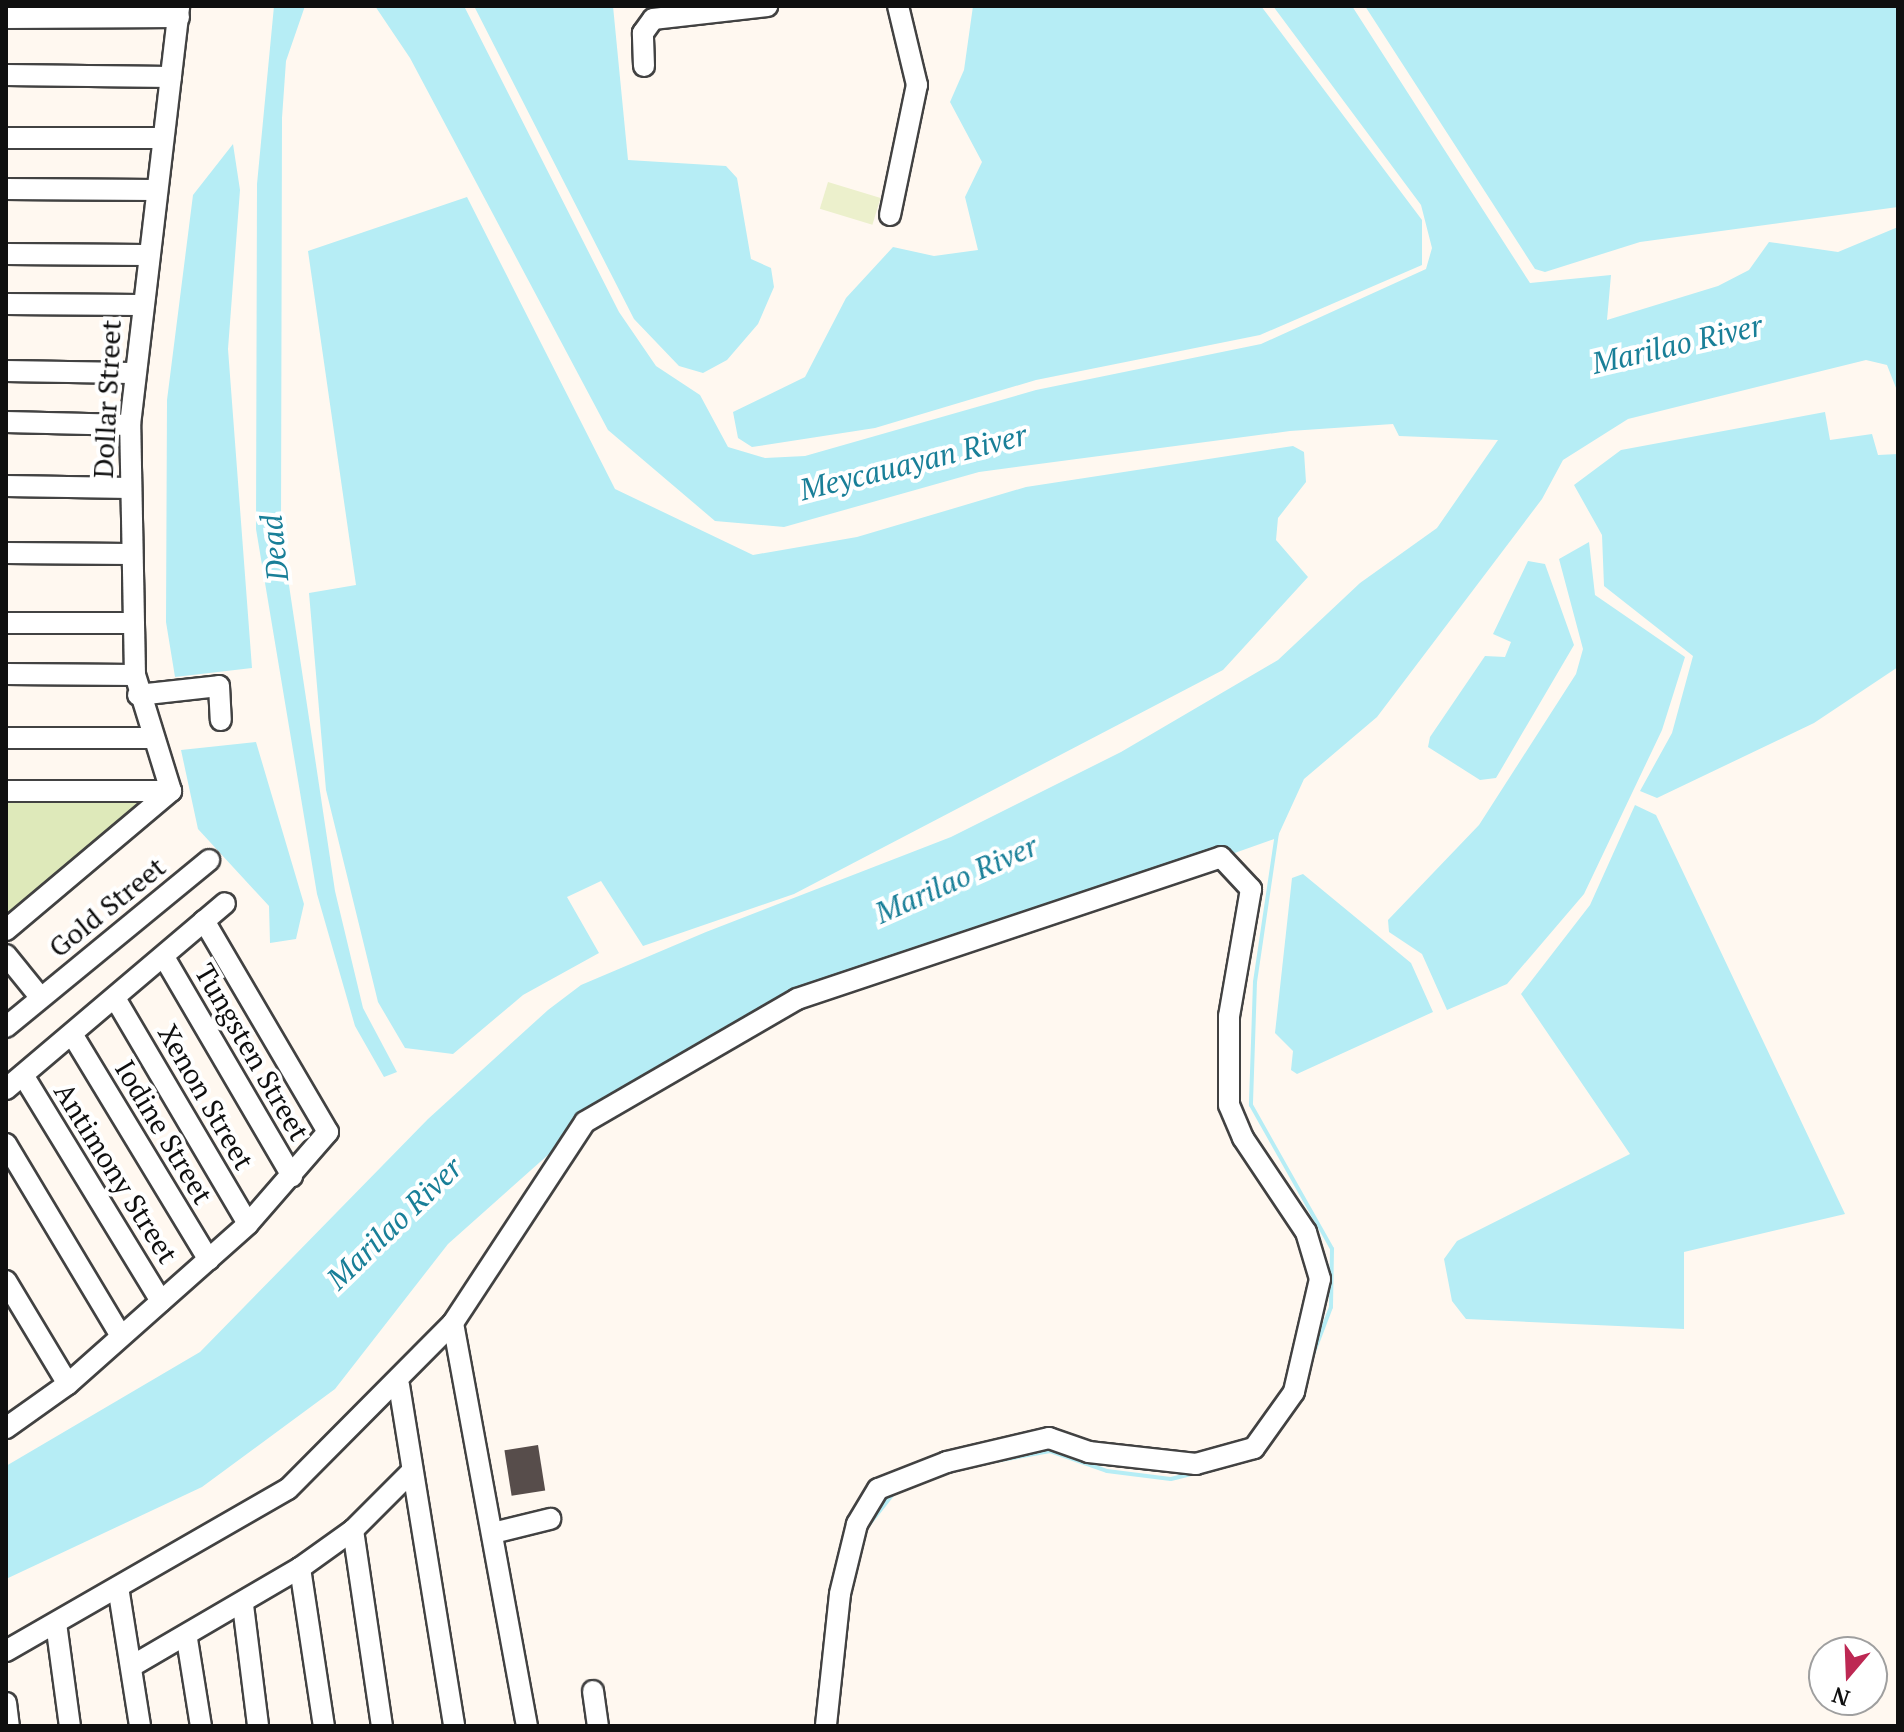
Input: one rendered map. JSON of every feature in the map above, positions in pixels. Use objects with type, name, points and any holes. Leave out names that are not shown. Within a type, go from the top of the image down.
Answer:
[{"type":"street","points":[[644,66],[648,22],[705,10],[767,6]]},
{"type":"street","points":[[890,215],[917,85],[898,6]]},
{"type":"street","points":[[6,18],[179,11]]},
{"type":"street","name":"Dollar Street","points":[[171,791],[136,685],[131,623],[130,425],[131,373],[179,11]]},
{"type":"street","points":[[6,75],[171,77]]},
{"type":"street","points":[[6,138],[162,138]]},
{"type":"street","points":[[6,189],[155,190]]},
{"type":"street","points":[[6,254],[146,255]]},
{"type":"street","points":[[6,304],[140,305]]},
{"type":"street","points":[[6,371],[131,373]]},
{"type":"street","points":[[6,422],[130,425]]},
{"type":"street","points":[[6,486],[130,488]]},
{"type":"street","points":[[6,553],[130,554]]},
{"type":"street","points":[[6,623],[131,623]]},
{"type":"street","points":[[6,674],[136,685],[219,686],[221,720]]},
{"type":"street","points":[[6,738],[152,738]]},
{"type":"street","points":[[6,791],[171,791]]},
{"type":"street","name":"Gold Street","points":[[6,930],[171,791]]},
{"type":"street","points":[[6,1651],[119,1593],[288,1489],[399,1385],[453,1323],[517,1221],[585,1122],[797,999],[1221,857],[1251,889],[1229,1016],[1229,1105],[1243,1138],[1306,1232],[1320,1279],[1294,1392],[1254,1448],[1196,1464],[1089,1452],[1049,1438],[947,1462],[878,1489],[857,1524],[840,1594],[826,1726]]},
{"type":"street","name":"Gold Street","points":[[6,1027],[209,860]]},
{"type":"street","points":[[6,1089],[225,903]]},
{"type":"street","points":[[8,1421],[68,1384],[209,1260],[248,1224],[328,1132],[204,921]]},
{"type":"street","name":"Tungsten Street","points":[[164,957],[292,1176]]},
{"type":"street","name":"Gold Street","points":[[7,958],[40,997]]},
{"type":"street","name":"Xenon Street","points":[[115,998],[248,1224]]},
{"type":"street","name":"Iodine Street","points":[[72,1034],[209,1260]]},
{"type":"street","name":"Antimony Street","points":[[23,1075],[161,1301]]},
{"type":"street","points":[[6,1144],[121,1336]]},
{"type":"street","points":[[6,1281],[68,1384]]},
{"type":"street","points":[[453,1323],[497,1532],[527,1726]]},
{"type":"street","points":[[399,1385],[454,1726]]},
{"type":"street","points":[[132,1666],[187,1639],[300,1568],[353,1530],[411,1472]]},
{"type":"street","points":[[497,1532],[550,1519]]},
{"type":"street","points":[[353,1530],[382,1726]]},
{"type":"street","points":[[300,1568],[324,1726]]},
{"type":"street","points":[[119,1593],[140,1726]]},
{"type":"street","points":[[243,1605],[258,1726]]},
{"type":"street","points":[[56,1623],[70,1726]]},
{"type":"street","points":[[187,1639],[201,1726]]},
{"type":"street","points":[[593,1691],[598,1726]]},
{"type":"street","points":[[6,1703],[9,1726]]},
{"type":"green space","points":[[828,182],[881,198],[872,225],[820,209]]},
{"type":"green space","points":[[132,796],[141,802],[136,811],[6,920],[6,797]]},
{"type":"water","name":"Dead","points":[[274,6],[305,6],[286,61],[282,118],[281,532],[335,891],[363,1008],[397,1072],[384,1077],[355,1026],[317,894],[256,529],[257,184]]},
{"type":"water","points":[[375,6],[464,6],[619,312],[656,366],[700,395],[728,447],[765,458],[805,456],[1036,390],[1261,344],[1426,269],[1432,248],[1421,205],[1273,6],[1352,6],[1530,283],[1611,275],[1607,320],[1718,286],[1749,270],[1769,242],[1838,252],[1898,227],[1898,393],[1887,365],[1866,360],[1628,419],[1563,460],[1542,499],[1377,717],[1304,779],[1277,838],[747,1026],[585,1122],[448,1244],[335,1389],[202,1487],[6,1579],[6,1466],[200,1352],[428,1119],[548,1010],[581,985],[706,932],[951,837],[1121,752],[1278,660],[1360,583],[1437,528],[1498,440],[1399,436],[1393,424],[1290,431],[979,472],[784,527],[715,521],[608,430],[410,58]]},
{"type":"water","points":[[474,6],[613,6],[628,160],[726,166],[737,178],[751,259],[771,268],[774,287],[758,324],[727,360],[703,373],[679,366],[634,319]]},
{"type":"water","points":[[973,6],[1261,6],[1422,220],[1422,265],[1260,335],[1036,380],[875,428],[752,447],[738,438],[733,412],[805,377],[846,298],[893,247],[934,256],[978,250],[965,197],[982,162],[950,102],[964,70]]},
{"type":"water","points":[[1365,6],[1898,6],[1898,207],[1640,242],[1545,272],[1535,269]]},
{"type":"water","points":[[233,144],[240,190],[228,349],[252,668],[175,677],[166,622],[167,400],[193,195]]},
{"type":"water","points":[[467,197],[615,489],[753,555],[857,537],[1026,487],[1293,446],[1304,452],[1306,482],[1278,518],[1276,540],[1308,577],[1223,670],[794,894],[643,946],[601,881],[567,897],[599,953],[523,995],[453,1054],[405,1048],[378,1002],[326,790],[309,593],[356,585],[308,251]]},
{"type":"water","points":[[1825,412],[1830,440],[1872,434],[1878,455],[1898,454],[1898,667],[1814,723],[1657,798],[1640,791],[1672,733],[1693,656],[1604,586],[1602,535],[1574,485],[1621,450]]},
{"type":"water","points":[[1589,542],[1595,595],[1685,657],[1662,730],[1584,894],[1507,984],[1447,1010],[1422,954],[1389,932],[1388,920],[1479,825],[1576,674],[1583,649],[1559,559]]},
{"type":"water","points":[[1528,561],[1545,564],[1574,645],[1496,778],[1480,780],[1428,747],[1430,737],[1485,656],[1505,657],[1511,642],[1493,634]]},
{"type":"water","points":[[256,742],[304,904],[296,939],[270,943],[269,906],[198,829],[181,750]]},
{"type":"water","points":[[1635,805],[1656,815],[1845,1214],[1684,1252],[1684,1329],[1466,1319],[1452,1301],[1444,1259],[1457,1241],[1630,1154],[1521,994],[1590,905]]},
{"type":"water","points":[[1303,874],[1411,963],[1433,1012],[1297,1074],[1291,1070],[1293,1051],[1275,1033],[1292,878]]},
{"type":"building","points":[[538,1445],[545,1490],[512,1496],[504,1450]]},
{"type":"waterway","points":[[1277,833],[1255,982],[1251,1105],[1332,1249],[1331,1307],[1312,1357]]},
{"type":"waterway","points":[[996,1461],[1050,1451],[1107,1471],[1171,1479],[1235,1463]]},
{"type":"waterway","points":[[867,1527],[896,1490]]},
{"type":"water label","name":"Marilao River","points":[[1677,344]]},
{"type":"water label","name":"Meycauayan River","points":[[913,462]]},
{"type":"water label","name":"Marilao River","points":[[956,879]]},
{"type":"water label","name":"Marilao River","points":[[394,1223]]}]
